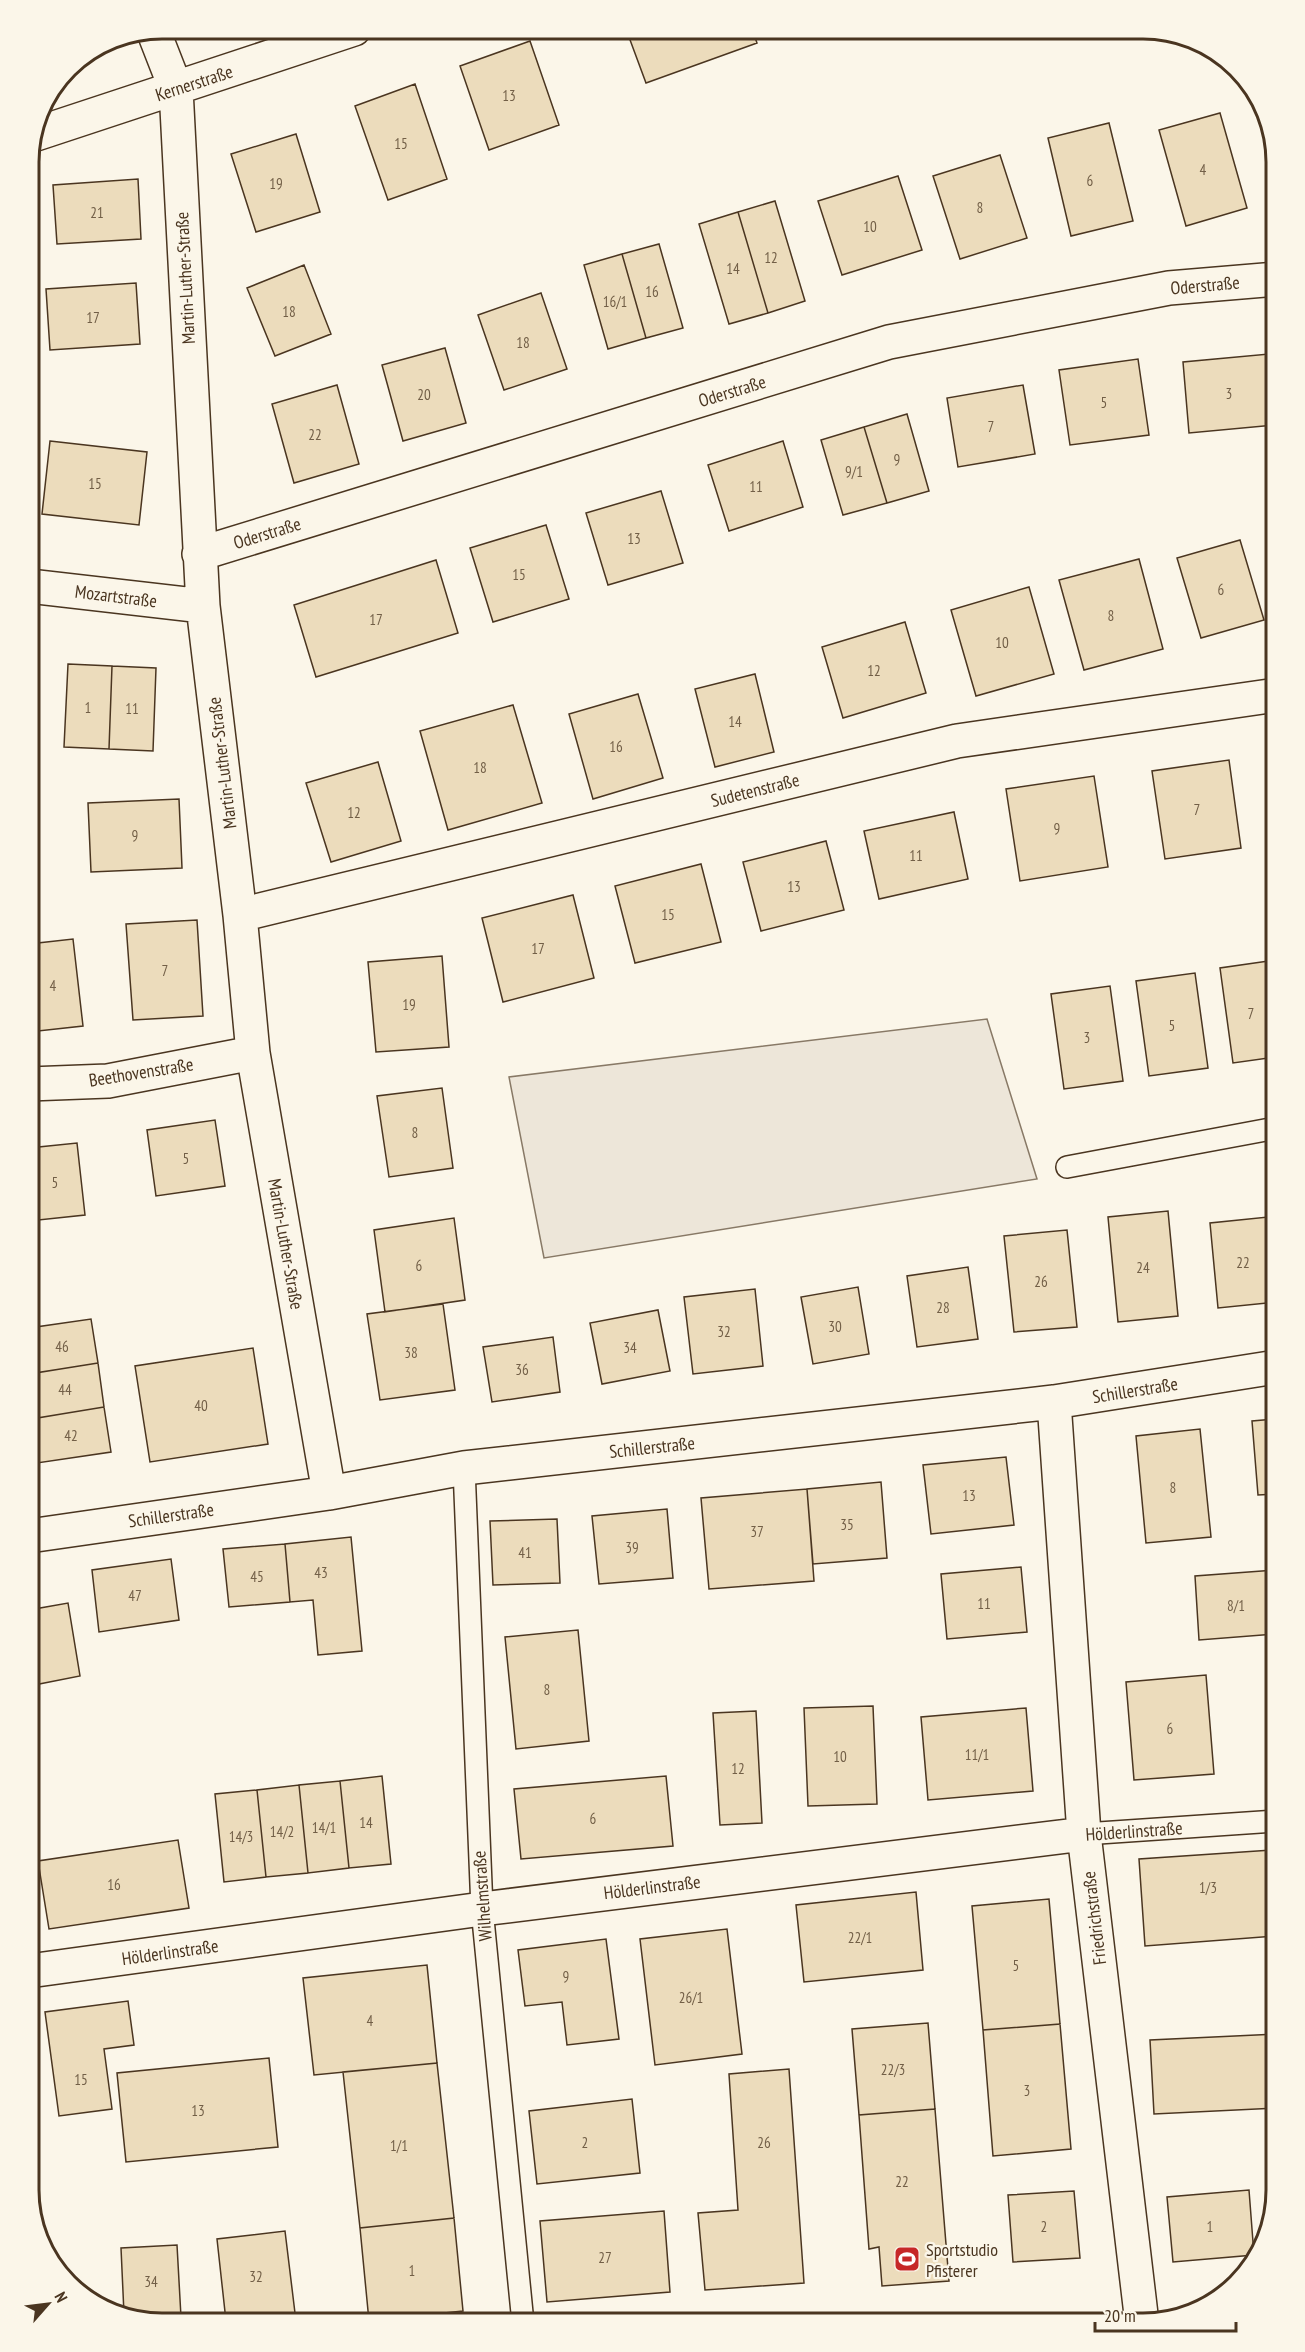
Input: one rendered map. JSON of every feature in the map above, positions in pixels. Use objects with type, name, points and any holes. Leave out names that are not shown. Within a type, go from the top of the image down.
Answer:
[{"type":"street","name":"Martin-Luther-Straße","points":[[157,39],[176,89],[203,606],[240,915],[253,1053],[329,1493]]},
{"type":"street","name":"Kernerstraße","points":[[43,132],[322,39]]},
{"type":"street","name":"Oderstraße","points":[[199,554],[889,342],[1169,288],[1266,280]]},
{"type":"street","name":"Mozartstraße","points":[[39,587],[203,606]]},
{"type":"street","name":"Sudetenstraße","points":[[240,915],[957,741],[1266,695]]},
{"type":"street","name":"Beethovenstraße","points":[[39,1084],[108,1081],[253,1053]]},
{"type":"street","name":"Schillerstraße","points":[[39,1535],[329,1493],[464,1468],[1054,1402],[1266,1369]]},
{"type":"street","name":"Friedrichstraße","points":[[1054,1402],[1084,1834],[1141,2313]]},
{"type":"street","name":"Hölderlinstraße","points":[[39,1969],[482,1909],[1084,1834]]},
{"type":"lane","points":[[1067,1167],[1266,1130]]},
{"type":"lane","name":"Wilhelmstraße","points":[[464,1468],[482,1909],[523,2313]]},
{"type":"lane","name":"Hölderlinstraße","points":[[1084,1834],[1266,1822]]},
{"type":"shaded area","points":[[987,1019],[1037,1179],[544,1258],[509,1077]]},
{"type":"building","points":[[630,39],[756,39],[757,43],[646,83]]},
{"type":"building","points":[[530,41],[559,125],[489,150],[460,66]]},
{"type":"building","points":[[415,84],[447,179],[388,200],[355,106]]},
{"type":"building","points":[[1220,113],[1247,208],[1186,226],[1159,130]]},
{"type":"building","points":[[1109,123],[1133,221],[1071,236],[1048,138]]},
{"type":"building","points":[[296,134],[320,212],[256,232],[231,154]]},
{"type":"building","points":[[1000,155],[1027,238],[960,259],[933,176]]},
{"type":"building","points":[[898,176],[922,250],[842,275],[818,201]]},
{"type":"building","points":[[138,179],[141,239],[57,244],[53,185]]},
{"type":"building","points":[[775,201],[805,301],[768,313],[738,212]]},
{"type":"building","points":[[738,212],[768,313],[729,324],[699,224]]},
{"type":"building","points":[[659,244],[683,328],[646,338],[622,254]]},
{"type":"building","points":[[622,254],[646,338],[608,349],[584,265]]},
{"type":"building","points":[[304,265],[331,334],[275,356],[247,288]]},
{"type":"building","points":[[136,283],[140,344],[50,350],[46,289]]},
{"type":"building","points":[[541,293],[567,369],[504,390],[478,315]]},
{"type":"building","points":[[445,348],[466,423],[403,441],[382,365]]},
{"type":"building","points":[[1266,354],[1266,426],[1189,433],[1183,362]]},
{"type":"building","points":[[1138,359],[1149,435],[1070,445],[1059,370]]},
{"type":"building","points":[[337,385],[359,464],[294,483],[272,404]]},
{"type":"building","points":[[1023,385],[1035,454],[958,467],[947,398]]},
{"type":"building","points":[[907,414],[929,491],[887,503],[864,427]]},
{"type":"building","points":[[864,427],[887,503],[843,515],[821,440]]},
{"type":"building","points":[[50,441],[147,452],[139,525],[42,514]]},
{"type":"building","points":[[783,441],[803,507],[729,531],[708,465]]},
{"type":"building","points":[[661,491],[683,563],[608,585],[586,513]]},
{"type":"building","points":[[546,525],[569,599],[493,622],[470,548]]},
{"type":"building","points":[[1240,540],[1264,620],[1201,638],[1177,558]]},
{"type":"building","points":[[1139,559],[1163,649],[1084,670],[1059,580]]},
{"type":"building","points":[[436,560],[458,633],[316,677],[294,605]]},
{"type":"building","points":[[1029,587],[1054,674],[976,696],[951,610]]},
{"type":"building","points":[[905,622],[926,693],[843,718],[822,647]]},
{"type":"building","points":[[68,664],[112,666],[109,749],[64,747]]},
{"type":"building","points":[[112,666],[156,668],[153,751],[109,749]]},
{"type":"building","points":[[755,674],[774,752],[715,767],[695,689]]},
{"type":"building","points":[[638,694],[663,778],[593,799],[569,714]]},
{"type":"building","points":[[513,705],[542,803],[448,830],[420,731]]},
{"type":"building","points":[[1229,760],[1241,848],[1165,859],[1152,771]]},
{"type":"building","points":[[378,762],[401,841],[331,862],[306,783]]},
{"type":"building","points":[[1094,776],[1108,867],[1020,881],[1006,789]]},
{"type":"building","points":[[179,799],[182,868],[91,872],[88,803]]},
{"type":"building","points":[[954,812],[968,879],[879,899],[864,831]]},
{"type":"building","points":[[826,841],[844,910],[761,931],[743,862]]},
{"type":"building","points":[[701,864],[721,942],[635,963],[615,886]]},
{"type":"building","points":[[573,895],[594,978],[503,1002],[482,918]]},
{"type":"building","points":[[197,920],[203,1016],[133,1020],[126,924]]},
{"type":"building","points":[[73,939],[83,1026],[39,1031],[39,943]]},
{"type":"building","points":[[442,956],[449,1047],[376,1052],[368,962]]},
{"type":"building","points":[[1266,961],[1266,1058],[1233,1063],[1220,968]]},
{"type":"building","points":[[1195,973],[1208,1068],[1149,1076],[1136,981]]},
{"type":"building","points":[[1110,986],[1123,1081],[1064,1089],[1051,994]]},
{"type":"building","points":[[442,1088],[453,1168],[389,1177],[377,1096]]},
{"type":"building","points":[[215,1120],[225,1186],[156,1196],[147,1130]]},
{"type":"building","points":[[77,1143],[85,1215],[39,1220],[39,1147]]},
{"type":"building","points":[[1168,1211],[1178,1316],[1118,1322],[1108,1217]]},
{"type":"building","points":[[1266,1217],[1266,1303],[1218,1308],[1210,1223]]},
{"type":"building","points":[[454,1218],[465,1300],[385,1312],[374,1230]]},
{"type":"building","points":[[1067,1230],[1077,1327],[1014,1332],[1004,1236]]},
{"type":"building","points":[[968,1267],[978,1339],[917,1347],[907,1276]]},
{"type":"building","points":[[858,1287],[869,1354],[813,1364],[801,1297]]},
{"type":"building","points":[[755,1289],[763,1366],[693,1374],[684,1297]]},
{"type":"building","points":[[443,1304],[455,1390],[380,1400],[367,1314]]},
{"type":"building","points":[[658,1310],[670,1371],[602,1384],[590,1323]]},
{"type":"building","points":[[91,1319],[98,1363],[39,1372],[39,1327]]},
{"type":"building","points":[[553,1337],[560,1392],[492,1402],[483,1347]]},
{"type":"building","points":[[253,1348],[268,1444],[150,1462],[135,1366]]},
{"type":"building","points":[[98,1363],[104,1407],[39,1418],[39,1372]]},
{"type":"building","points":[[104,1407],[111,1452],[39,1463],[39,1418]]},
{"type":"building","points":[[1266,1420],[1266,1495],[1258,1495],[1252,1421]]},
{"type":"building","points":[[1200,1429],[1211,1537],[1146,1543],[1136,1436]]},
{"type":"building","points":[[1006,1457],[1014,1525],[931,1534],[923,1465]]},
{"type":"building","points":[[881,1482],[887,1558],[813,1564],[807,1489]]},
{"type":"building","points":[[807,1489],[814,1581],[709,1589],[701,1498]]},
{"type":"building","points":[[667,1509],[673,1578],[599,1584],[592,1516]]},
{"type":"building","points":[[557,1519],[560,1583],[493,1585],[490,1521]]},
{"type":"building","points":[[351,1537],[362,1651],[318,1655],[313,1600],[290,1602],[285,1544]]},
{"type":"building","points":[[285,1544],[290,1602],[229,1607],[223,1549]]},
{"type":"building","points":[[171,1559],[179,1620],[99,1632],[92,1570]]},
{"type":"building","points":[[1021,1567],[1027,1632],[947,1639],[941,1574]]},
{"type":"building","points":[[1266,1571],[1266,1635],[1199,1640],[1195,1576]]},
{"type":"building","points":[[68,1603],[80,1676],[39,1684],[39,1608]]},
{"type":"building","points":[[578,1630],[589,1741],[516,1749],[505,1637]]},
{"type":"building","points":[[1206,1675],[1214,1774],[1134,1780],[1126,1682]]},
{"type":"building","points":[[873,1706],[877,1804],[808,1806],[804,1708]]},
{"type":"building","points":[[1026,1708],[1033,1791],[928,1800],[921,1717]]},
{"type":"building","points":[[756,1711],[762,1823],[720,1825],[713,1713]]},
{"type":"building","points":[[382,1776],[391,1864],[349,1868],[340,1781]]},
{"type":"building","points":[[666,1776],[673,1846],[521,1859],[514,1789]]},
{"type":"building","points":[[340,1781],[349,1868],[308,1873],[299,1785]]},
{"type":"building","points":[[299,1785],[308,1873],[266,1877],[257,1790]]},
{"type":"building","points":[[257,1790],[266,1877],[224,1882],[215,1794]]},
{"type":"building","points":[[178,1840],[189,1908],[49,1929],[39,1861]]},
{"type":"building","points":[[1266,1850],[1266,1937],[1145,1946],[1139,1859]]},
{"type":"building","points":[[916,1892],[923,1970],[804,1982],[796,1905]]},
{"type":"building","points":[[1049,1899],[1060,2024],[983,2030],[972,1906]]},
{"type":"building","points":[[727,1929],[742,2054],[655,2065],[640,1939]]},
{"type":"building","points":[[606,1939],[619,2039],[567,2045],[562,2002],[525,2006],[518,1950]]},
{"type":"building","points":[[427,1965],[437,2063],[314,2075],[303,1978]]},
{"type":"building","points":[[128,2001],[134,2045],[104,2049],[112,2109],[59,2116],[45,2012]]},
{"type":"building","points":[[928,2023],[935,2109],[859,2115],[852,2029]]},
{"type":"building","points":[[1060,2024],[1071,2149],[993,2156],[983,2030]]},
{"type":"building","points":[[1266,2034],[1266,2108],[1154,2114],[1150,2040]]},
{"type":"building","points":[[269,2058],[278,2147],[126,2162],[117,2073]]},
{"type":"building","points":[[437,2063],[454,2218],[360,2228],[343,2072]]},
{"type":"building","points":[[789,2069],[804,2283],[705,2290],[698,2213],[738,2210],[729,2074]]},
{"type":"building","points":[[632,2099],[640,2173],[537,2184],[529,2111]]},
{"type":"building","points":[[935,2109],[949,2281],[882,2286],[879,2247],[869,2249],[859,2115]]},
{"type":"building","points":[[1249,2190],[1253,2245],[1248,2256],[1173,2262],[1167,2197]]},
{"type":"building","points":[[1074,2191],[1080,2258],[1013,2262],[1008,2195]]},
{"type":"building","points":[[664,2211],[670,2292],[547,2302],[540,2221]]},
{"type":"building","points":[[454,2218],[463,2311],[368,2313],[360,2228]]},
{"type":"building","points":[[285,2231],[295,2313],[225,2313],[217,2239]]},
{"type":"building","points":[[177,2245],[181,2313],[154,2313],[124,2307],[121,2248]]},
{"type":"place","name":"Sportstudio Pfisterer","points":[[907,2259]]}]
